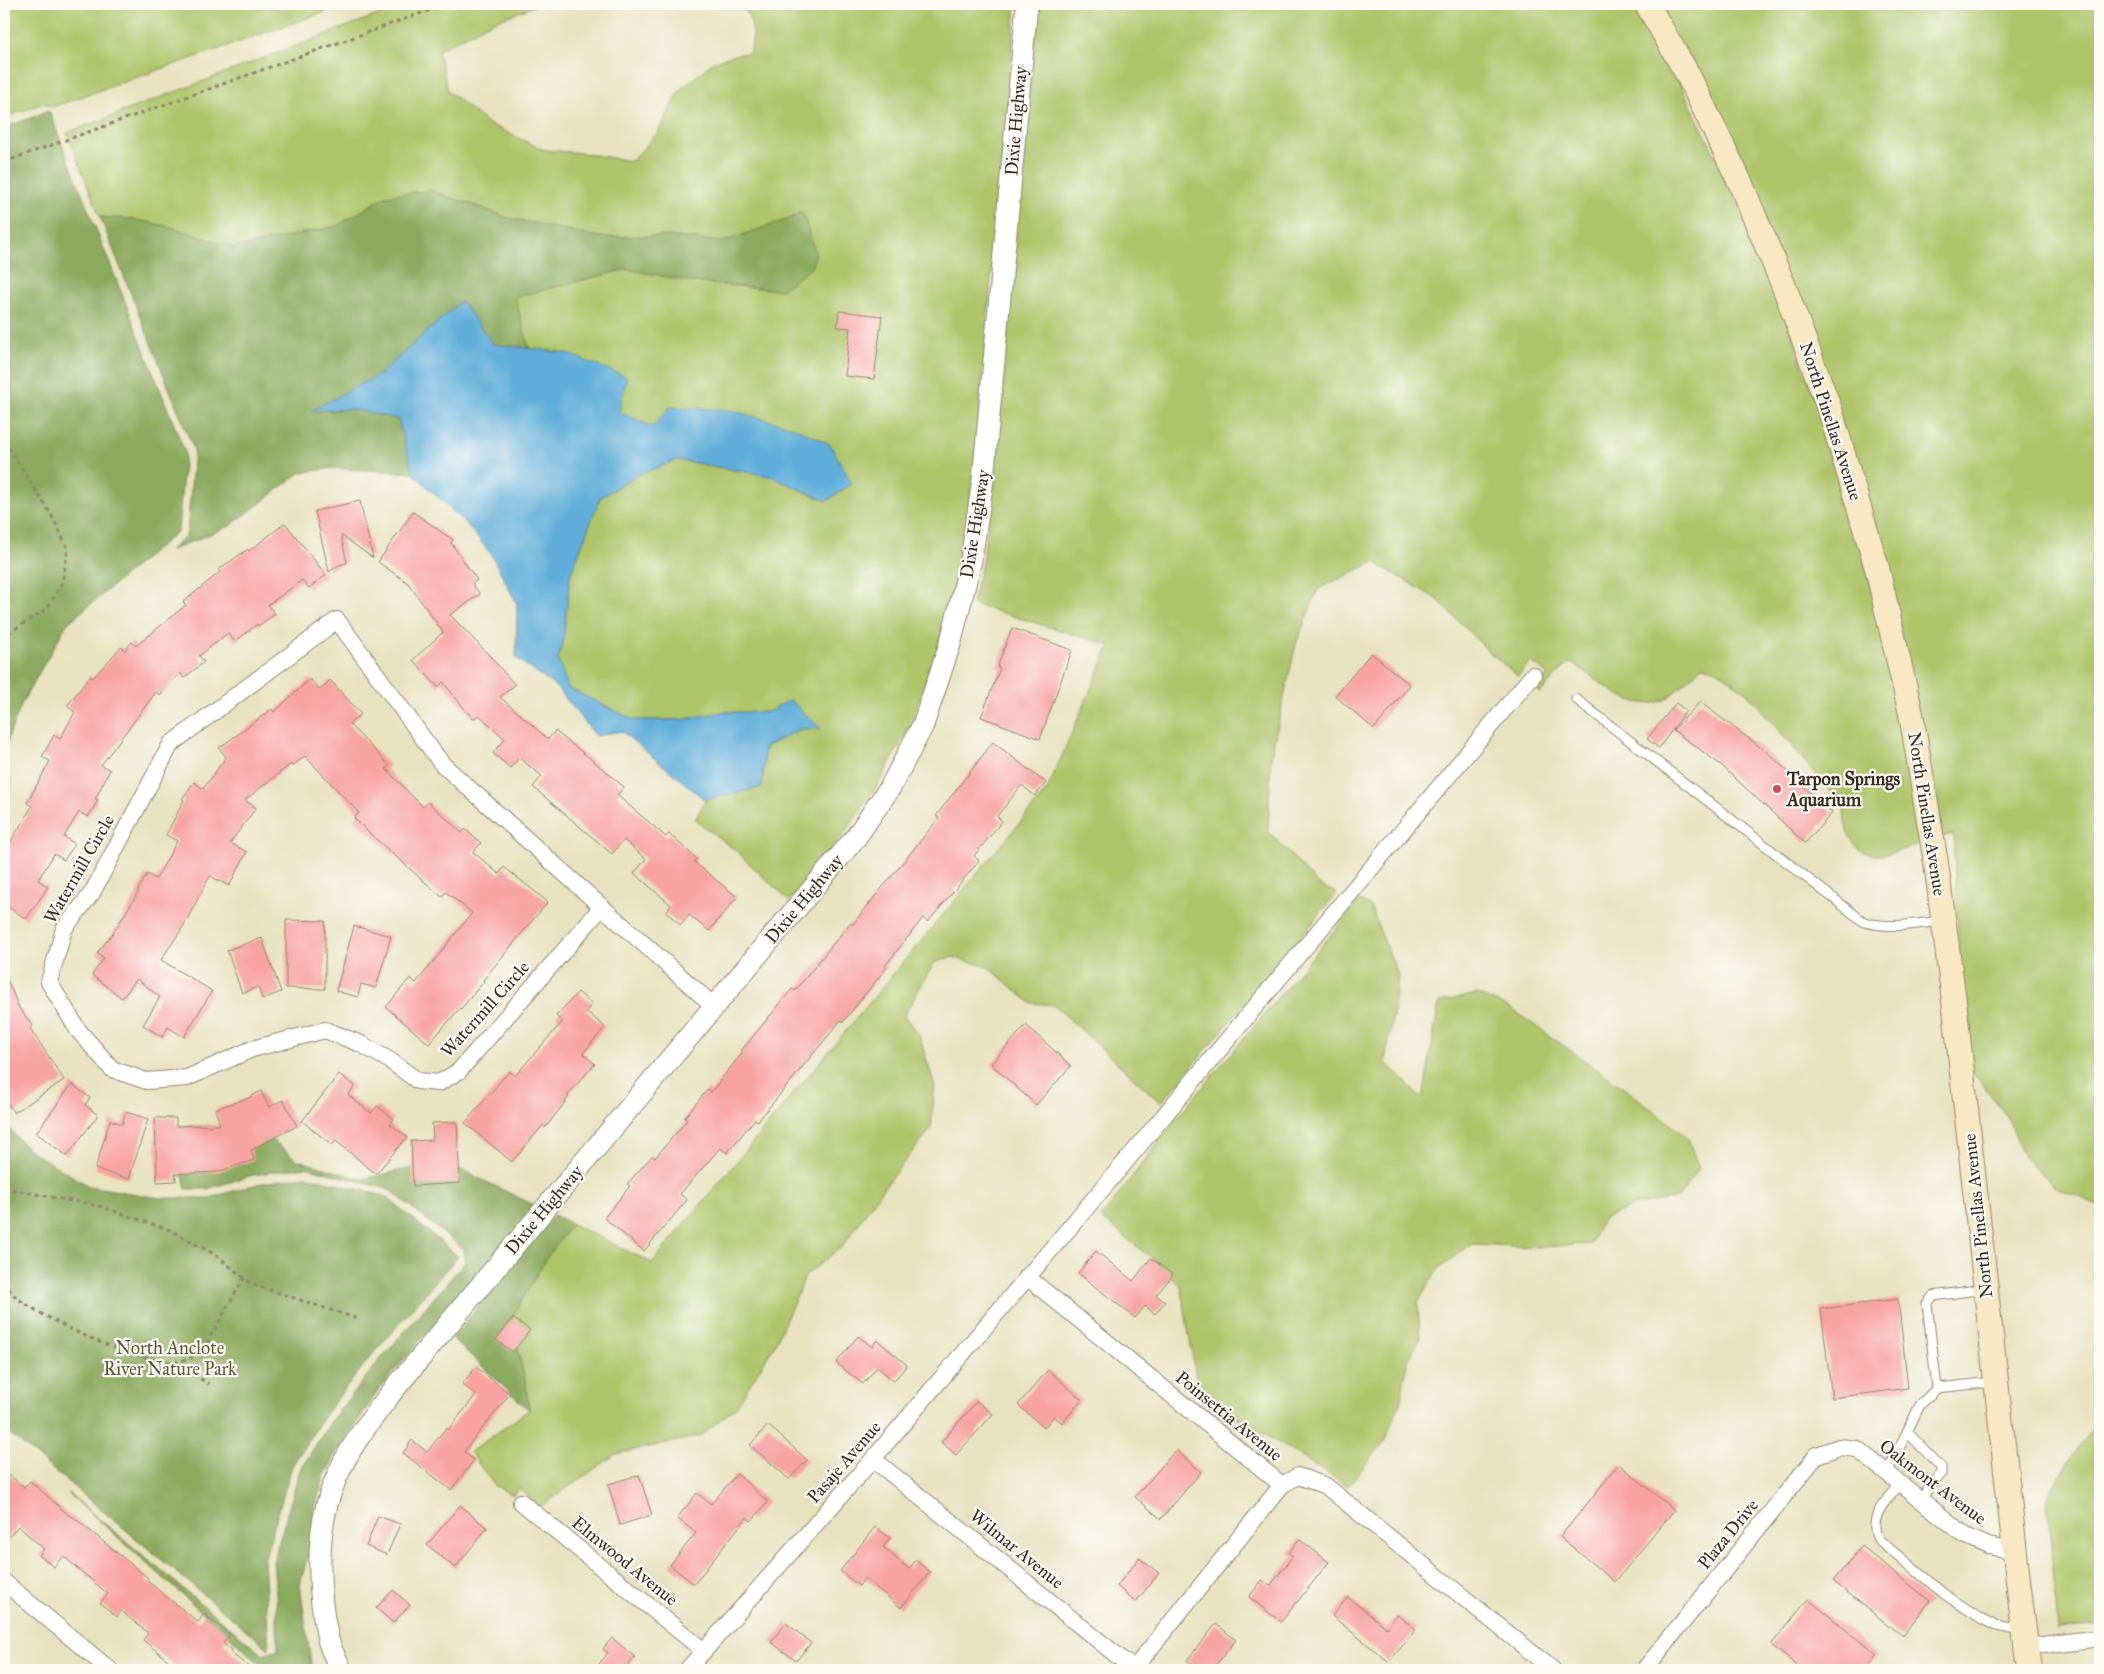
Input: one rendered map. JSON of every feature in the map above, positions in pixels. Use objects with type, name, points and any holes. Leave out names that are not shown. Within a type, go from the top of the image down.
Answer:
[{"type":"main road","name":"North Pinellas Avenue","points":[[1647,4],[1688,75],[1738,180],[1785,289],[1830,410],[1878,568],[1911,714],[1944,921],[2029,1670]]},
{"type":"street","name":"Dixie Highway","points":[[342,1670],[328,1640],[320,1584],[320,1554],[323,1519],[334,1482],[346,1458],[367,1425],[395,1388],[856,837],[891,786],[923,725],[951,641],[971,560],[984,480],[1027,4]]},
{"type":"street","name":"Watermill Circle","points":[[602,907],[459,1071],[439,1083],[418,1081],[361,1044],[325,1030],[252,1049],[187,1078],[146,1081],[112,1069],[78,1030],[49,982],[64,929],[92,893],[171,744],[337,620],[442,764],[714,1007]]},
{"type":"street","name":"Pasaje Avenue","points":[[687,1670],[874,1459],[1128,1160],[1533,675]]},
{"type":"street","name":"Poinsettia Avenue","points":[[1027,1277],[1282,1485],[1298,1476],[1326,1486],[1553,1670]]},
{"type":"street","name":"Plaza Drive","points":[[1644,1670],[1817,1455],[1839,1447],[1857,1449]]},
{"type":"street","name":"Oakmont Avenue","points":[[1857,1449],[1966,1536],[1988,1546],[2016,1551]]},
{"type":"street","name":"Wilmar Avenue","points":[[874,1459],[1134,1670]]},
{"type":"street","points":[[1134,1670],[1282,1485]]},
{"type":"street","name":"Elmwood Avenue","points":[[521,1502],[704,1651]]},
{"type":"street","points":[[4,1582],[110,1670]]},
{"type":"street","points":[[2026,1639],[2100,1638]]},
{"type":"lane","points":[[1576,700],[1864,922],[1878,926],[1894,926],[1944,921]]},
{"type":"lane","points":[[1937,1388],[1927,1304],[1933,1296],[1987,1289]]},
{"type":"lane","points":[[1997,1382],[1937,1388],[1920,1405],[1907,1432],[1894,1478],[1878,1511],[1874,1531],[1878,1539],[1944,1594],[1982,1619],[2026,1639]]},
{"type":"lane","points":[[1907,1432],[1941,1467],[1941,1474],[1920,1499]]},
{"type":"path","points":[[4,162],[448,4]]},
{"type":"path","points":[[4,441],[51,514],[68,549],[62,584],[47,609],[4,636]]},
{"type":"path","points":[[4,629],[9,633]]},
{"type":"path","points":[[4,1188],[99,1206],[170,1230],[216,1255],[252,1284],[358,1319]]},
{"type":"path","points":[[173,1362],[200,1355],[244,1278]]},
{"type":"path","points":[[4,1282],[14,1296],[71,1328],[134,1354],[173,1362],[209,1384]]},
{"type":"green space","points":[[4,4],[348,4],[52,107],[44,103],[4,118]]},
{"type":"green space","points":[[406,4],[540,4],[492,22],[438,50],[448,91],[487,123],[544,150],[582,153],[632,161],[658,132],[680,90],[713,62],[734,55],[749,53],[753,33],[751,22],[741,4],[1016,4],[973,478],[961,557],[941,637],[911,724],[879,783],[847,830],[789,901],[735,850],[695,820],[705,800],[762,787],[765,747],[800,729],[821,729],[790,700],[768,712],[722,712],[681,720],[634,720],[568,688],[558,659],[563,642],[570,576],[600,498],[635,476],[677,460],[770,476],[826,501],[852,484],[653,427],[619,412],[566,353],[529,348],[514,297],[627,269],[692,282],[781,290],[801,212],[789,219],[722,242],[668,236],[599,237],[508,218],[470,203],[386,196],[337,226],[235,248],[171,227],[131,219],[100,217],[67,133]]},
{"type":"green space","points":[[1038,4],[1635,4],[1678,79],[1729,184],[1775,292],[1820,412],[1867,570],[1901,714],[1922,843],[1881,855],[1860,850],[1855,845],[1848,831],[1845,823],[1844,808],[1746,692],[1717,670],[1703,666],[1668,698],[1652,703],[1640,703],[1617,694],[1574,664],[1568,663],[1540,693],[1536,690],[1548,675],[1531,661],[1518,676],[1490,653],[1437,599],[1374,562],[1318,589],[1296,644],[1271,755],[1268,831],[1319,885],[1337,893],[1161,1103],[1054,1005],[1031,1003],[988,967],[952,957],[934,963],[904,1016],[919,1035],[935,1087],[931,1129],[883,1188],[843,1246],[806,1275],[774,1346],[736,1407],[700,1436],[616,1454],[541,1506],[518,1488],[513,1495],[494,1485],[470,1452],[529,1410],[526,1385],[511,1319],[549,1253],[572,1224],[652,1263],[1047,790],[1110,645],[972,604],[982,563],[994,482]]},
{"type":"green space","points":[[1658,4],[2100,4],[2100,1206],[2054,1186],[2024,1157],[2006,1114],[1973,1073],[1960,968],[1953,834],[1942,837],[1888,567]]},
{"type":"green space","points":[[49,111],[185,452],[178,531],[67,624],[23,701],[4,748],[4,128]]},
{"type":"green space","points":[[430,190],[508,218],[599,237],[668,236],[722,242],[789,219],[802,212],[816,254],[811,268],[781,290],[692,282],[627,269],[515,297],[529,348],[493,344],[461,301],[380,374],[313,411],[351,409],[398,419],[413,473],[332,468],[300,473],[230,526],[169,551],[187,533],[194,450],[100,217],[131,219],[171,227],[235,248],[337,226],[386,196]]},
{"type":"green space","points":[[1359,901],[1370,906],[1398,975],[1385,1062],[1423,1099],[1439,1002],[1477,994],[1510,1008],[1631,1093],[1688,1138],[1699,1169],[1678,1198],[1636,1205],[1602,1219],[1591,1244],[1538,1247],[1472,1244],[1439,1268],[1418,1302],[1420,1338],[1407,1363],[1400,1404],[1384,1442],[1348,1486],[1227,1411],[1196,1378],[1181,1286],[1157,1262],[1101,1218],[1177,1118]]},
{"type":"green space","name":"North Anclote River Nature Park","points":[[4,1123],[29,1150],[89,1186],[160,1198],[209,1198],[257,1184],[305,1176],[385,1196],[458,1256],[372,1355],[326,1413],[292,1466],[264,1560],[269,1649],[4,1429]]},
{"type":"green space","points":[[254,1125],[297,1160],[362,1179],[444,1161],[534,1205],[380,1388],[337,1452],[324,1477],[313,1515],[309,1551],[300,1585],[312,1670],[267,1670],[68,1493],[263,1655],[278,1650],[273,1562],[300,1470],[333,1418],[379,1361],[465,1262],[463,1249],[390,1190],[306,1167],[253,1175],[207,1189],[186,1189],[172,1126]]},
{"type":"green space","points":[[554,1215],[572,1224],[549,1254],[511,1319],[526,1385],[529,1410],[452,1338]]},
{"type":"green space","points":[[2100,1420],[2100,1625],[2058,1629],[2047,1500],[2066,1464]]},
{"type":"water","points":[[461,301],[493,344],[566,353],[627,377],[619,412],[653,427],[670,407],[730,410],[793,427],[830,444],[852,484],[826,501],[770,476],[677,460],[635,476],[600,498],[570,576],[563,642],[558,659],[568,688],[634,720],[681,720],[722,712],[768,712],[790,700],[821,729],[800,729],[765,747],[762,787],[705,800],[621,731],[596,736],[556,687],[516,658],[517,604],[491,554],[465,523],[413,473],[398,419],[351,409],[311,411],[380,374]]},
{"type":"building","points":[[839,311],[882,316],[874,379],[845,376],[850,328],[837,327]]},
{"type":"building","points":[[360,501],[373,558],[341,535],[347,563],[339,565],[329,572],[315,511]]},
{"type":"building","points":[[413,512],[453,540],[451,543],[477,580],[472,584],[480,594],[450,615],[515,685],[500,697],[548,739],[555,731],[596,763],[624,787],[617,795],[666,837],[669,834],[697,859],[694,862],[737,897],[709,931],[689,915],[681,925],[666,912],[671,905],[634,873],[646,859],[624,840],[612,854],[533,787],[542,776],[519,758],[510,768],[493,753],[505,739],[479,715],[473,719],[443,682],[438,687],[413,660],[443,632],[408,583],[378,562]]},
{"type":"building","points":[[285,523],[326,575],[309,588],[302,580],[268,605],[275,614],[258,626],[257,624],[235,642],[228,633],[199,656],[204,662],[184,678],[180,673],[160,695],[156,692],[101,765],[110,770],[95,799],[98,800],[88,817],[79,812],[64,837],[75,844],[64,860],[54,854],[38,880],[48,887],[26,919],[4,904],[4,853],[32,806],[27,803],[50,761],[42,757],[54,735],[60,739],[75,712],[67,706],[90,676],[93,678],[121,647],[125,650],[132,642],[136,646],[186,605],[183,602],[220,572],[218,570],[248,549],[249,551]]},
{"type":"building","points":[[1012,628],[1072,650],[1040,739],[981,717],[1000,668],[997,667]]},
{"type":"building","points":[[1371,653],[1410,685],[1374,729],[1335,696]]},
{"type":"building","points":[[310,679],[320,690],[330,680],[361,714],[349,724],[389,765],[386,769],[423,807],[428,802],[462,833],[465,829],[481,843],[473,852],[499,874],[504,867],[548,902],[461,1009],[429,1044],[386,1007],[410,978],[416,983],[472,913],[446,892],[442,897],[368,832],[354,818],[359,813],[305,756],[292,766],[291,764],[245,800],[256,808],[230,843],[247,852],[229,886],[210,876],[183,927],[161,960],[212,991],[184,1037],[168,1027],[162,1037],[143,1025],[160,997],[137,979],[122,998],[92,975],[104,958],[97,953],[113,933],[139,891],[147,874],[156,879],[177,841],[166,835],[184,800],[182,799],[194,782],[203,789],[226,757],[219,748],[272,709],[274,712]]},
{"type":"building","name":"Tarpon Springs Aquarium","points":[[1700,702],[1768,753],[1832,813],[1805,843],[1721,765],[1673,730]]},
{"type":"building","points":[[1676,703],[1686,711],[1659,748],[1647,739]]},
{"type":"building","points":[[993,742],[1046,783],[1035,796],[1022,785],[997,816],[1002,821],[974,856],[979,861],[928,922],[923,918],[843,1022],[841,1020],[758,1121],[755,1119],[727,1153],[720,1148],[680,1194],[687,1200],[644,1251],[604,1218],[630,1186],[627,1184],[652,1156],[655,1158],[687,1120],[684,1118],[708,1089],[711,1092],[742,1053],[741,1051],[792,989],[795,991],[850,923],[852,925],[939,818],[936,816]]},
{"type":"building","points":[[286,920],[325,921],[325,989],[286,988]]},
{"type":"building","points":[[354,926],[391,936],[376,988],[361,984],[358,997],[336,991]]},
{"type":"building","points":[[262,938],[281,992],[262,999],[258,987],[242,993],[227,950]]},
{"type":"building","points":[[4,972],[19,1008],[33,1026],[30,1028],[64,1080],[14,1113],[4,1097]]},
{"type":"building","points":[[578,992],[592,1004],[586,1011],[605,1027],[583,1053],[595,1064],[567,1096],[569,1097],[546,1127],[543,1125],[512,1162],[465,1123],[509,1071],[515,1076],[562,1022],[556,1016]]},
{"type":"building","points":[[1026,1025],[1071,1066],[1036,1105],[991,1064]]},
{"type":"building","points":[[339,1074],[355,1086],[348,1095],[371,1113],[377,1106],[394,1119],[390,1124],[407,1137],[376,1174],[336,1141],[332,1145],[302,1121]]},
{"type":"building","points":[[72,1084],[90,1098],[85,1105],[98,1115],[67,1156],[36,1133]]},
{"type":"building","points":[[261,1091],[269,1107],[283,1100],[297,1126],[251,1150],[254,1160],[217,1172],[175,1174],[176,1181],[157,1182],[155,1118],[176,1118],[176,1126],[220,1125],[215,1109],[248,1098]]},
{"type":"building","points":[[126,1112],[148,1119],[129,1179],[95,1169],[110,1120],[122,1124]]},
{"type":"building","points":[[457,1122],[460,1183],[413,1186],[411,1141],[433,1140],[432,1123]]},
{"type":"building","points":[[1096,1251],[1133,1281],[1151,1258],[1173,1275],[1156,1295],[1165,1302],[1155,1314],[1145,1306],[1135,1318],[1078,1273]]},
{"type":"building","points":[[1898,1299],[1908,1388],[1832,1398],[1821,1309]]},
{"type":"building","points":[[513,1318],[530,1330],[513,1352],[496,1340]]},
{"type":"building","points":[[858,1336],[872,1347],[877,1340],[907,1365],[894,1381],[877,1367],[863,1384],[836,1363]]},
{"type":"building","points":[[476,1367],[510,1394],[464,1452],[474,1460],[451,1490],[403,1453],[412,1440],[427,1452],[446,1428],[448,1430],[476,1395],[462,1384]]},
{"type":"building","points":[[1048,1370],[1082,1400],[1062,1423],[1054,1416],[1044,1428],[1018,1405]]},
{"type":"building","points":[[977,1401],[993,1414],[956,1455],[941,1442]]},
{"type":"building","points":[[768,1425],[807,1460],[789,1479],[750,1445]]},
{"type":"building","points":[[1176,1450],[1201,1472],[1161,1519],[1135,1497]]},
{"type":"building","points":[[1619,1464],[1674,1510],[1615,1582],[1560,1537]]},
{"type":"building","points":[[4,1471],[24,1487],[30,1481],[71,1517],[148,1578],[146,1580],[198,1622],[204,1614],[230,1635],[223,1643],[231,1650],[230,1652],[252,1670],[180,1670],[143,1640],[148,1633],[121,1611],[117,1617],[100,1603],[108,1594],[63,1556],[54,1567],[39,1555],[44,1549],[18,1526],[4,1543]]},
{"type":"building","points":[[737,1474],[768,1502],[751,1521],[747,1517],[694,1584],[670,1565],[696,1533],[677,1518],[697,1493],[711,1504]]},
{"type":"building","points":[[639,1475],[652,1515],[620,1525],[608,1484]]},
{"type":"building","points":[[460,1505],[487,1528],[455,1568],[427,1545]]},
{"type":"building","points":[[378,1516],[400,1524],[387,1555],[366,1546]]},
{"type":"building","points":[[875,1527],[890,1538],[883,1547],[909,1569],[916,1560],[930,1572],[901,1608],[865,1578],[859,1586],[840,1571]]},
{"type":"building","points":[[1299,1539],[1329,1562],[1281,1622],[1249,1597],[1262,1580],[1270,1586],[1293,1556],[1289,1553]]},
{"type":"building","points":[[1862,1546],[1930,1601],[1902,1636],[1833,1581]]},
{"type":"building","points":[[1139,1558],[1159,1573],[1136,1602],[1117,1586]]},
{"type":"building","points":[[393,1590],[410,1605],[393,1623],[376,1608]]},
{"type":"building","points":[[1348,1597],[1386,1628],[1397,1615],[1416,1629],[1389,1662],[1332,1616]]},
{"type":"building","points":[[1808,1599],[1877,1655],[1864,1670],[1803,1670],[1771,1645]]},
{"type":"building","points":[[786,1623],[811,1643],[796,1661],[771,1642]]},
{"type":"building","points":[[1216,1624],[1236,1640],[1212,1670],[1199,1670],[1187,1660]]},
{"type":"building","points":[[612,1638],[635,1657],[624,1670],[594,1670],[608,1653],[603,1649]]},
{"type":"place","name":"Tarpon Springs Aquarium","points":[[1777,789]]}]
